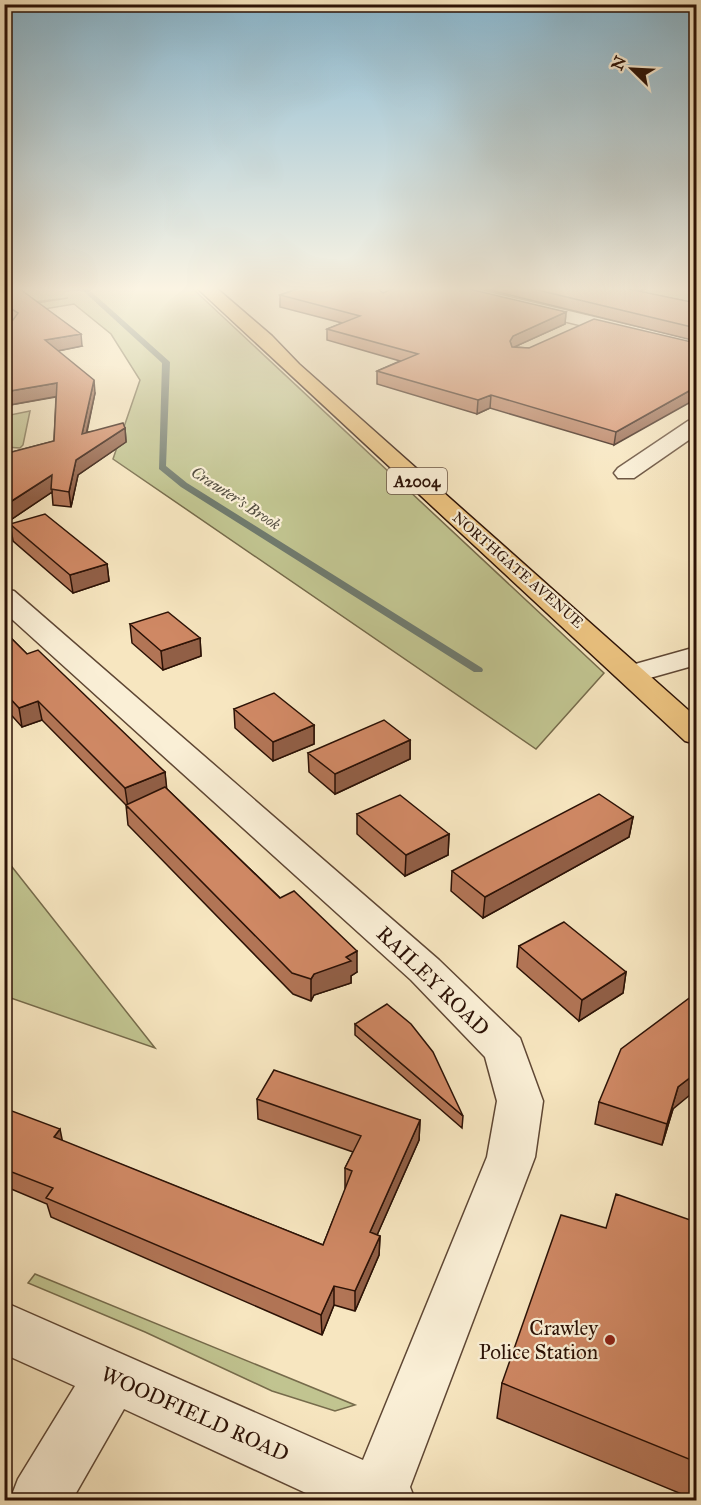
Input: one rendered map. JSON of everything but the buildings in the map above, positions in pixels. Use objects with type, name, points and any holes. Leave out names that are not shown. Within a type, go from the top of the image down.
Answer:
[{"type":"main road","name":"NORTHGATE AVENUE","points":[[282,357],[696,734]]},
{"type":"street","points":[[626,473],[696,426]]},
{"type":"street","name":"RAILEY ROAD","points":[[4,597],[425,970],[505,1050],[520,1101],[511,1157],[381,1498]]},
{"type":"street","points":[[632,674],[696,656]]},
{"type":"street","name":"WOODFIELD ROAD","points":[[4,1327],[381,1498]]},
{"type":"street","points":[[39,1500],[112,1377]]},
{"type":"green space","points":[[126,357],[266,357],[604,673],[536,749],[113,459],[140,380]]},
{"type":"green space","points":[[30,411],[23,445],[20,448],[5,447],[5,416]]},
{"type":"green space","points":[[5,858],[155,1048],[5,996]]},
{"type":"green space","points":[[35,1274],[355,1405],[335,1411],[272,1391],[145,1332],[28,1283]]},
{"type":"waterway","name":"Crawter's Brook","points":[[161,357],[166,362],[162,467],[184,485],[478,670]]},
{"type":"place","name":"Crawley Police Station","points":[[610,1340]]}]
